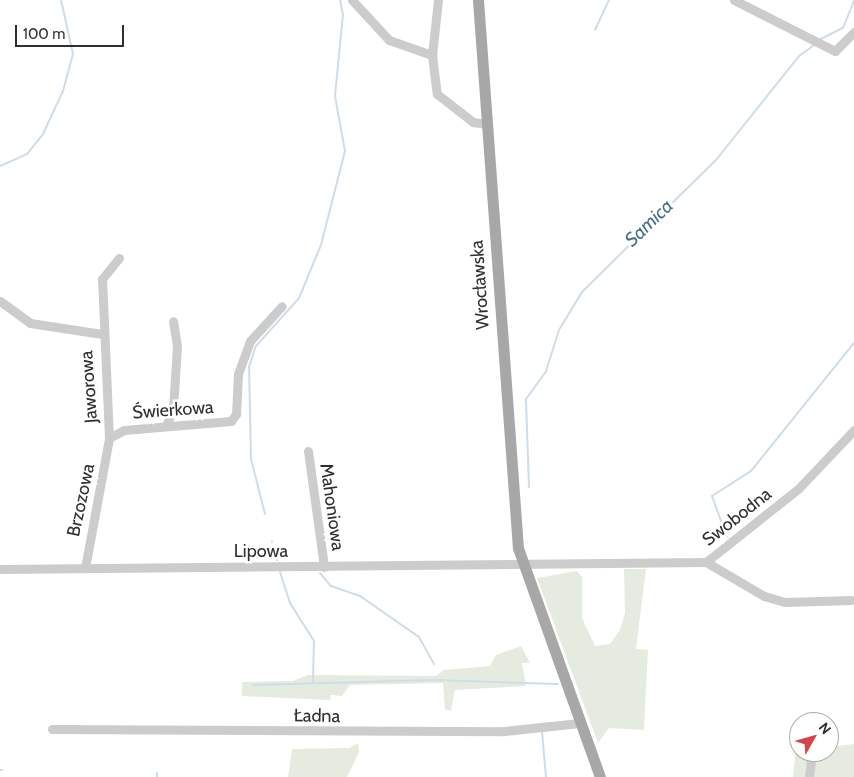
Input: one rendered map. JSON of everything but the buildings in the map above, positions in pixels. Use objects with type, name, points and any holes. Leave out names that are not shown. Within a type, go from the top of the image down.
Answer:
[{"type":"main road","name":"Wrocławska","points":[[478,0],[485,124],[513,506],[522,566],[580,723]]},
{"type":"main road","points":[[580,723],[600,777]]},
{"type":"street","points":[[352,0],[389,40],[432,56]]},
{"type":"street","points":[[438,0],[432,56],[437,94],[473,122],[485,124]]},
{"type":"street","points":[[734,0],[819,41],[835,51],[854,32]]},
{"type":"street","name":"Jaworowa","points":[[109,438],[102,334],[102,279],[119,258]]},
{"type":"street","name":"Jaworowa","points":[[0,301],[30,323],[102,334]]},
{"type":"street","name":"Świerkowa","points":[[109,438],[117,431],[222,423],[235,417],[244,356],[260,328],[282,306]]},
{"type":"street","points":[[166,426],[173,409],[177,346],[173,321]]},
{"type":"street","name":"Swobodna","points":[[522,566],[706,562],[799,488],[854,430]]},
{"type":"street","name":"Brzozowa","points":[[85,568],[109,438]]},
{"type":"street","name":"Mahoniowa","points":[[308,451],[324,567]]},
{"type":"street","points":[[706,562],[764,596],[785,602],[852,600]]},
{"type":"street","name":"Lipowa","points":[[0,569],[522,566]]},
{"type":"street","name":"Ładna","points":[[52,729],[484,732],[580,723]]},
{"type":"street","points":[[809,777],[811,762]]},
{"type":"shaded area","points":[[624,569],[646,569],[636,649],[648,650],[644,730],[609,728],[598,743],[537,578],[577,571],[582,577],[582,618],[595,646],[610,644],[620,630],[625,613]]},
{"type":"shaded area","points":[[521,646],[530,663],[522,663],[526,686],[455,690],[451,711],[445,709],[443,683],[350,685],[342,696],[331,695],[330,700],[242,696],[242,682],[293,681],[308,675],[436,676],[444,670],[490,666],[496,655]]},
{"type":"shaded area","points":[[358,743],[359,752],[347,777],[288,777],[292,749],[349,748]]},
{"type":"shaded area","points":[[854,744],[854,777],[793,777],[794,762],[839,762],[839,746]]},
{"type":"waterway","points":[[0,166],[27,154],[43,134],[63,91],[73,54],[61,0]]},
{"type":"waterway","points":[[265,514],[251,459],[249,367],[256,346],[299,298],[321,245],[345,151],[335,96],[343,15],[340,0]]},
{"type":"waterway","points":[[595,30],[609,0]]},
{"type":"waterway","name":"Samica","points":[[819,40],[843,28],[854,1]]},
{"type":"waterway","name":"Samica","points":[[529,487],[526,399],[546,371],[559,330],[582,292],[716,160],[799,56],[814,45]]},
{"type":"waterway","points":[[728,540],[712,496],[751,471],[854,343]]},
{"type":"waterway","points":[[272,541],[277,560]]},
{"type":"waterway","points":[[280,572],[290,603],[314,641],[313,683]]},
{"type":"waterway","points":[[320,573],[331,586],[360,596],[419,637],[434,664]]},
{"type":"waterway","points":[[253,685],[435,680],[558,684]]},
{"type":"waterway","points":[[542,732],[546,777]]}]
